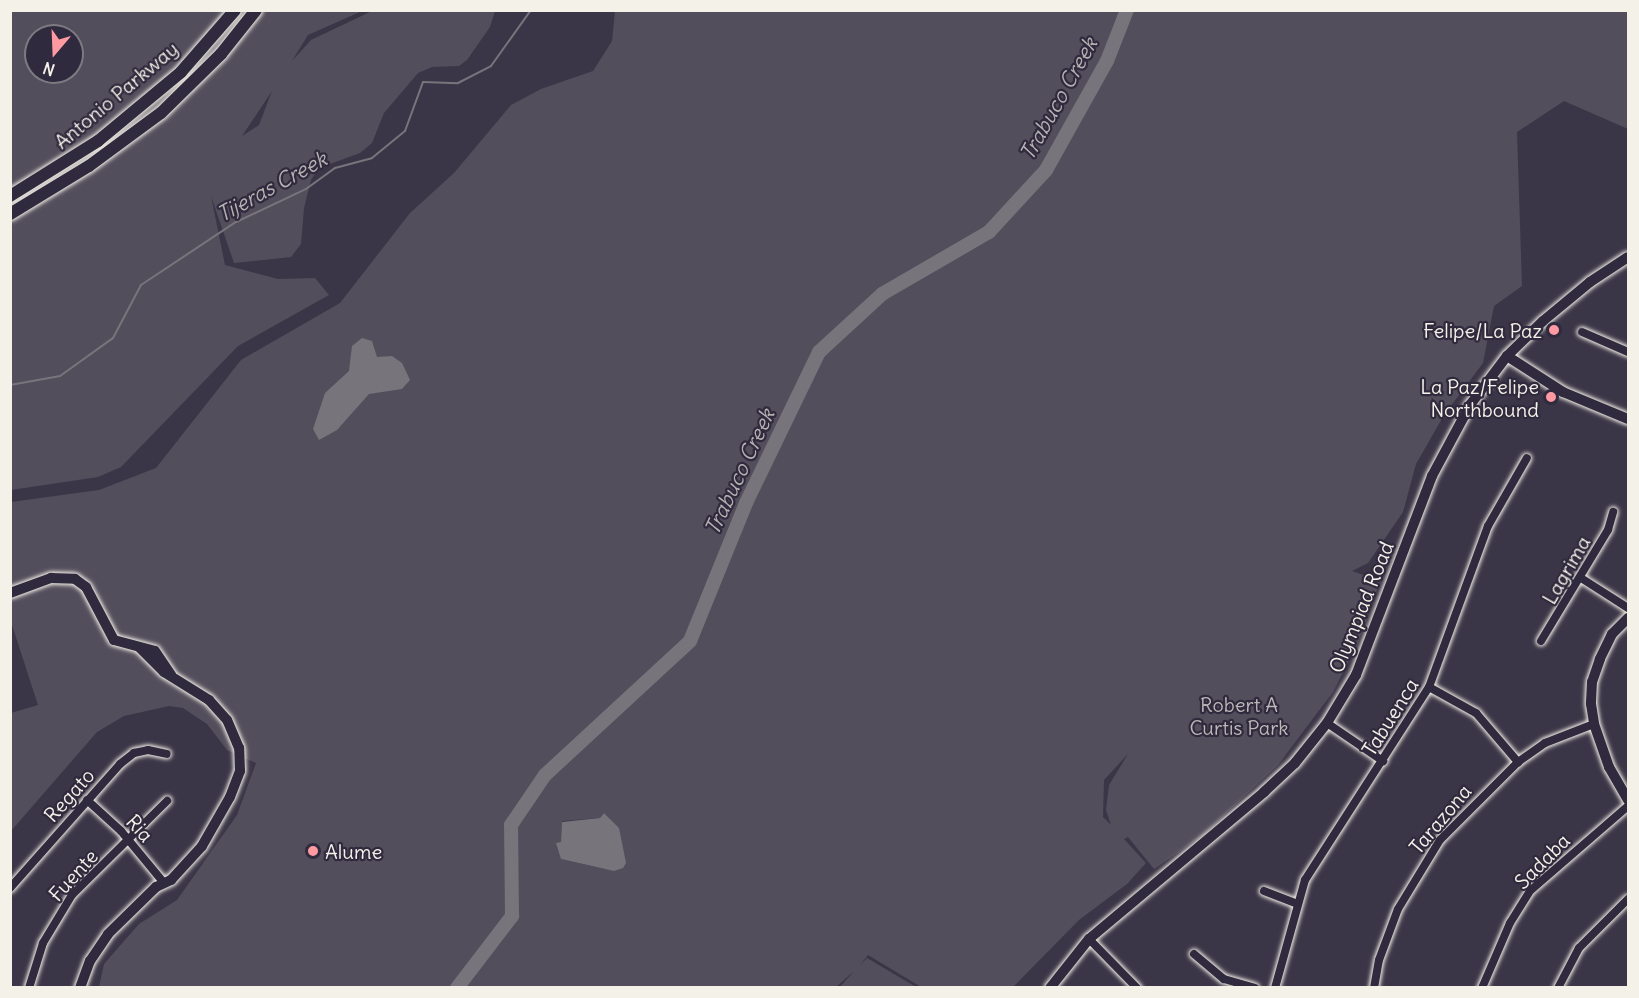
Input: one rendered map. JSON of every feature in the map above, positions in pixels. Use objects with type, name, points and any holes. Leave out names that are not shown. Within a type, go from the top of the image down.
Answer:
[{"type":"main road","name":"Antonio Parkway","points":[[10,196],[89,147],[148,100],[181,72],[235,10]]},
{"type":"main road","name":"Antonio Parkway","points":[[10,214],[89,166],[161,113],[221,54],[256,10]]},
{"type":"main road","name":"Olympiad Road","points":[[1050,987],[1089,939],[1296,763],[1327,723],[1356,675],[1378,624],[1419,508],[1448,441],[1507,356],[1573,295],[1629,257]]},
{"type":"main road","points":[[1507,356],[1563,392],[1629,419]]},
{"type":"main road","points":[[10,593],[51,578],[75,579],[86,587],[114,640],[139,647],[164,672],[209,700],[227,720],[239,748],[241,763],[230,797],[206,839],[167,881],[108,934],[90,961],[80,987]]},
{"type":"main road","points":[[1629,618],[1612,634],[1592,682],[1594,724],[1609,767],[1629,800]]},
{"type":"street","points":[[1582,332],[1629,352]]},
{"type":"street","name":"Tabuenca","points":[[1275,987],[1296,903],[1315,861],[1430,687],[1488,526],[1527,458]]},
{"type":"street","name":"Lagrima","points":[[1541,641],[1608,530],[1613,512]]},
{"type":"street","points":[[1581,578],[1629,608]]},
{"type":"street","points":[[1430,687],[1476,713],[1518,762]]},
{"type":"street","points":[[1327,723],[1383,761]]},
{"type":"street","name":"Tarazona","points":[[1374,987],[1390,930],[1418,873],[1440,840],[1518,762],[1545,743],[1594,724]]},
{"type":"street","name":"Regato","points":[[10,888],[87,800],[134,753],[167,754]]},
{"type":"street","name":"Ria","points":[[87,800],[167,881]]},
{"type":"street","name":"Fuente","points":[[29,987],[43,943],[59,914],[89,877],[167,801]]},
{"type":"street","name":"Sadaba","points":[[1482,987],[1510,923],[1531,890],[1629,806]]},
{"type":"street","points":[[1264,891],[1296,903]]},
{"type":"street","points":[[1558,987],[1579,948],[1629,899]]},
{"type":"street","points":[[1089,939],[1137,987]]},
{"type":"street","points":[[1194,954],[1224,979],[1255,987]]},
{"type":"green space","points":[[10,11],[362,11],[308,35],[292,61],[311,40],[372,11],[495,11],[490,27],[467,60],[459,66],[432,67],[418,73],[384,113],[372,143],[360,153],[319,168],[311,180],[304,208],[301,244],[291,257],[234,263],[211,196],[225,265],[278,279],[315,278],[329,295],[238,346],[121,467],[98,477],[11,490]],"holes":[[[272,91],[259,125],[242,136]]]},
{"type":"green space","name":"Robert A Curtis Park","points":[[615,11],[1628,11],[1628,129],[1564,101],[1517,132],[1522,286],[1494,306],[1483,363],[1444,415],[1416,464],[1403,512],[1368,563],[1352,571],[1380,581],[1357,645],[1333,692],[1278,765],[1202,836],[1154,869],[1128,837],[1124,839],[1146,863],[1127,884],[1079,920],[1013,987],[921,987],[868,955],[860,965],[867,958],[916,987],[840,987],[854,971],[835,988],[99,987],[104,964],[139,924],[177,900],[237,815],[256,763],[227,750],[207,724],[183,708],[169,706],[124,716],[97,732],[11,831],[11,713],[38,705],[11,622],[11,502],[99,490],[156,468],[241,360],[340,303],[410,213],[454,173],[511,105],[541,89],[593,71],[612,41]],"holes":[[[1128,754],[1109,785],[1106,810],[1111,825],[1103,817],[1104,780]],[[604,813],[610,819],[605,869],[561,859],[562,821],[600,818]]]},
{"type":"shaded area","points":[[362,338],[372,341],[377,357],[392,356],[402,363],[410,380],[402,389],[369,394],[337,430],[319,440],[313,429],[325,393],[349,371],[352,346]]},
{"type":"shaded area","points":[[604,813],[619,828],[626,863],[623,868],[614,871],[561,859],[556,843],[561,842],[562,822],[600,818]]},
{"type":"waterway","name":"Tijeras Creek","points":[[10,385],[60,376],[113,338],[141,285],[236,222],[306,189],[335,168],[372,158],[405,131],[423,82],[458,83],[491,66],[531,10]]},
{"type":"waterway","name":"Trabuco Creek","points":[[457,988],[512,916],[511,825],[545,775],[690,641],[746,503],[819,352],[882,294],[989,232],[1046,170],[1107,61],[1127,10]]},
{"type":"place","name":"Felipe/La Paz","points":[[1554,330]]},
{"type":"place","name":"La Paz/Felipe Northbound","points":[[1551,397]]},
{"type":"place","name":"Alume","points":[[313,851]]}]
